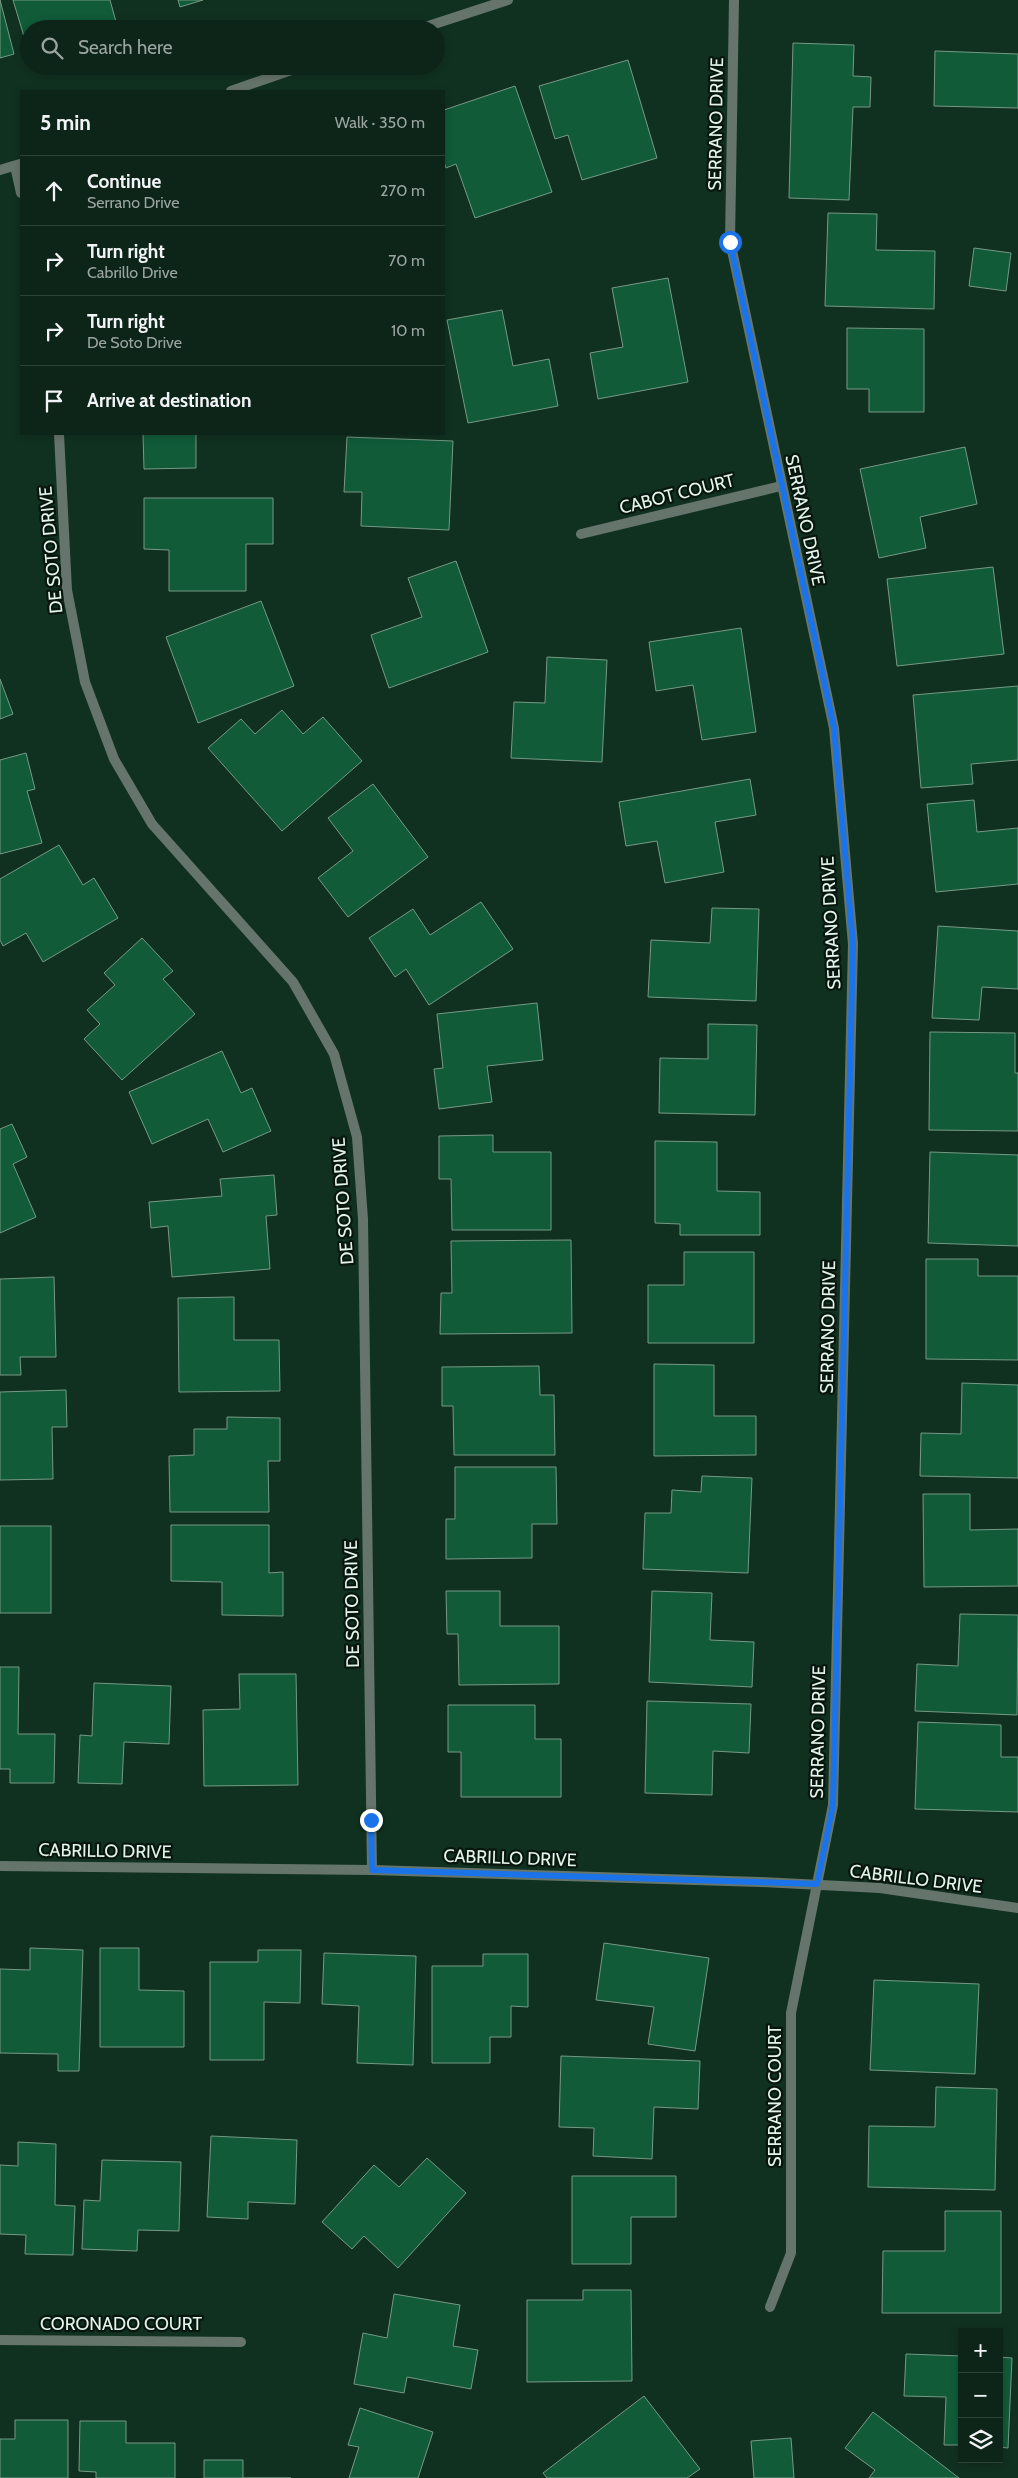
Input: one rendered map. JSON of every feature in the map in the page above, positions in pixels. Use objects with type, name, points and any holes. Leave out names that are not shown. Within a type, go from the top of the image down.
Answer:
[{"type":"street","points":[[445,20],[508,0]]},
{"type":"street","name":"SERRANO DRIVE","points":[[734,0],[730,242],[834,728],[853,944],[833,1805],[817,1884]]},
{"type":"street","points":[[234,90],[277,75]]},
{"type":"street","points":[[0,170],[18,165],[20,184]]},
{"type":"street","name":"DE SOTO DRIVE","points":[[60,435],[67,590],[85,682],[114,759],[152,824],[292,982],[334,1054],[357,1137],[363,1219],[372,1870]]},
{"type":"street","name":"CABOT COURT","points":[[581,534],[781,486]]},
{"type":"street","name":"CABRILLO DRIVE","points":[[0,1866],[372,1870],[817,1884],[880,1888],[1018,1908]]},
{"type":"street","name":"SERRANO COURT","points":[[770,2307],[791,2253],[791,2013],[817,1884]]},
{"type":"street","name":"CORONADO COURT","points":[[0,2340],[241,2342]]},
{"type":"building","points":[[0,0],[14,54],[0,58]]},
{"type":"building","points":[[13,0],[110,0],[116,20],[20,20],[20,23]]},
{"type":"building","points":[[178,0],[203,0],[180,7]]},
{"type":"building","points":[[793,43],[854,45],[853,76],[871,77],[870,107],[853,107],[849,200],[789,198]]},
{"type":"building","points":[[935,51],[1018,54],[1018,108],[934,106]]},
{"type":"building","points":[[628,60],[657,158],[582,180],[568,135],[555,139],[539,86]]},
{"type":"building","points":[[515,86],[552,192],[475,218],[456,164],[446,168],[445,165],[445,110]]},
{"type":"building","points":[[828,213],[877,214],[876,250],[935,251],[934,309],[825,306]]},
{"type":"building","points":[[974,248],[1011,253],[1006,291],[969,286]]},
{"type":"building","points":[[668,278],[688,382],[598,399],[590,353],[623,347],[612,288]]},
{"type":"building","points":[[502,310],[513,366],[549,359],[558,406],[468,423],[447,320]]},
{"type":"building","points":[[847,328],[924,329],[924,412],[869,412],[869,389],[847,389]]},
{"type":"building","points":[[143,435],[196,435],[196,468],[144,469]]},
{"type":"building","points":[[347,437],[453,441],[449,530],[361,526],[362,492],[344,492]]},
{"type":"building","points":[[965,447],[977,504],[920,517],[926,548],[879,558],[860,469]]},
{"type":"building","points":[[144,498],[273,498],[273,544],[246,544],[246,591],[169,591],[169,550],[144,549]]},
{"type":"building","points":[[456,561],[488,652],[389,688],[371,635],[422,617],[408,578]]},
{"type":"building","points":[[993,567],[1004,654],[897,666],[887,579]]},
{"type":"building","points":[[261,601],[294,686],[198,723],[166,637]]},
{"type":"building","points":[[741,628],[756,732],[702,740],[693,685],[656,691],[649,642]]},
{"type":"building","points":[[547,657],[607,660],[602,762],[511,758],[514,702],[545,703]]},
{"type":"building","points":[[0,679],[13,714],[0,719]]},
{"type":"building","points":[[1018,686],[1018,760],[971,764],[973,784],[921,788],[913,695]]},
{"type":"building","points":[[282,710],[303,734],[323,717],[362,761],[282,831],[208,748],[241,719],[255,734]]},
{"type":"building","points":[[26,753],[35,789],[27,791],[42,843],[0,854],[0,760]]},
{"type":"building","points":[[750,779],[756,815],[715,822],[724,872],[665,883],[657,841],[626,846],[619,802]]},
{"type":"building","points":[[373,784],[428,857],[348,917],[318,878],[353,851],[328,818]]},
{"type":"building","points":[[974,800],[977,832],[1018,828],[1018,884],[936,892],[927,804]]},
{"type":"building","points":[[59,845],[83,885],[94,878],[118,918],[43,962],[26,933],[3,946],[0,940],[0,879]]},
{"type":"building","points":[[481,902],[513,949],[429,1005],[406,969],[395,977],[369,938],[413,909],[430,935]]},
{"type":"building","points":[[712,908],[759,909],[756,1001],[648,997],[651,940],[710,943]]},
{"type":"building","points":[[938,926],[1018,931],[1018,989],[982,987],[979,1020],[932,1018]]},
{"type":"building","points":[[142,938],[173,971],[163,979],[195,1014],[122,1080],[84,1039],[100,1024],[87,1010],[115,985],[104,973]]},
{"type":"building","points":[[537,1003],[543,1060],[487,1066],[492,1102],[439,1109],[434,1069],[443,1068],[437,1014]]},
{"type":"building","points":[[708,1024],[757,1025],[755,1115],[659,1113],[660,1058],[708,1059]]},
{"type":"building","points":[[930,1032],[1015,1033],[1015,1073],[1018,1073],[1018,1131],[929,1130]]},
{"type":"building","points":[[222,1051],[241,1093],[252,1088],[271,1131],[223,1152],[208,1119],[152,1144],[129,1092]]},
{"type":"building","points":[[12,1124],[27,1157],[13,1164],[36,1217],[0,1233],[0,1129]]},
{"type":"building","points":[[493,1135],[493,1152],[551,1152],[551,1230],[452,1230],[451,1179],[439,1179],[439,1136]]},
{"type":"building","points":[[655,1141],[717,1142],[717,1191],[760,1192],[760,1235],[680,1235],[680,1224],[655,1223]]},
{"type":"building","points":[[930,1152],[1018,1155],[1018,1246],[928,1243]]},
{"type":"building","points":[[274,1175],[277,1215],[266,1216],[270,1269],[172,1277],[168,1226],[151,1228],[149,1202],[222,1196],[220,1179]]},
{"type":"building","points":[[571,1240],[572,1333],[440,1334],[441,1293],[452,1293],[451,1241]]},
{"type":"building","points":[[684,1252],[754,1252],[754,1343],[648,1343],[648,1285],[684,1285]]},
{"type":"building","points":[[926,1259],[978,1259],[978,1276],[1018,1276],[1018,1360],[926,1359]]},
{"type":"building","points":[[54,1277],[56,1357],[20,1357],[21,1375],[0,1375],[0,1279]]},
{"type":"building","points":[[234,1297],[234,1340],[279,1340],[280,1391],[179,1392],[178,1298]]},
{"type":"building","points":[[654,1364],[714,1365],[714,1416],[756,1416],[756,1455],[654,1456]]},
{"type":"building","points":[[539,1366],[540,1395],[554,1395],[555,1455],[454,1455],[453,1406],[442,1406],[442,1367]]},
{"type":"building","points":[[962,1383],[1018,1385],[1018,1478],[920,1476],[921,1433],[961,1434]]},
{"type":"building","points":[[66,1390],[67,1427],[52,1427],[53,1479],[0,1480],[0,1392]]},
{"type":"building","points":[[227,1417],[280,1418],[280,1461],[268,1461],[269,1512],[170,1512],[169,1456],[194,1455],[194,1429],[227,1429]]},
{"type":"building","points":[[455,1467],[556,1467],[557,1524],[532,1524],[532,1558],[446,1559],[446,1519],[455,1519]]},
{"type":"building","points":[[702,1476],[752,1478],[748,1573],[643,1569],[645,1513],[671,1513],[672,1490],[701,1492]]},
{"type":"building","points":[[923,1494],[970,1494],[970,1530],[1018,1529],[1018,1586],[924,1587]]},
{"type":"building","points":[[171,1525],[269,1525],[269,1573],[283,1572],[283,1616],[222,1615],[222,1582],[171,1581]]},
{"type":"building","points":[[0,1526],[51,1526],[51,1613],[0,1613]]},
{"type":"building","points":[[446,1591],[500,1591],[500,1626],[559,1626],[559,1684],[459,1685],[458,1634],[447,1634]]},
{"type":"building","points":[[652,1591],[712,1593],[710,1640],[754,1642],[752,1687],[649,1682]]},
{"type":"building","points":[[960,1614],[1018,1615],[1017,1715],[915,1711],[917,1664],[958,1666]]},
{"type":"building","points":[[0,1667],[19,1667],[18,1734],[55,1734],[54,1783],[10,1783],[10,1769],[0,1769]]},
{"type":"building","points":[[239,1674],[296,1674],[298,1785],[204,1786],[203,1710],[240,1709]]},
{"type":"building","points":[[94,1683],[171,1686],[169,1744],[124,1742],[122,1784],[78,1783],[80,1735],[92,1736]]},
{"type":"building","points":[[647,1701],[751,1704],[749,1753],[713,1751],[712,1795],[645,1793]]},
{"type":"building","points":[[448,1705],[535,1705],[535,1739],[561,1739],[561,1797],[461,1797],[461,1752],[448,1752]]},
{"type":"building","points":[[918,1722],[1001,1725],[1001,1757],[1018,1757],[1018,1812],[915,1809]]},
{"type":"building","points":[[604,1943],[709,1958],[695,2051],[648,2044],[654,2007],[596,2000]]},
{"type":"building","points":[[30,1948],[83,1950],[79,2071],[58,2071],[58,2054],[0,2053],[0,1969],[30,1970]]},
{"type":"building","points":[[100,1948],[139,1948],[139,1990],[184,1991],[184,2047],[100,2047]]},
{"type":"building","points":[[258,1950],[301,1950],[300,2003],[264,2002],[264,2060],[210,2060],[210,1962],[258,1962]]},
{"type":"building","points":[[324,1953],[416,1956],[413,2065],[357,2063],[359,2006],[322,2004]]},
{"type":"building","points":[[483,1954],[528,1954],[528,2007],[511,2006],[511,2037],[490,2037],[490,2063],[432,2063],[432,1966],[483,1966]]},
{"type":"building","points":[[874,1980],[979,1984],[975,2074],[870,2070]]},
{"type":"building","points":[[561,2056],[700,2061],[698,2109],[654,2107],[652,2159],[593,2156],[594,2128],[559,2127]]},
{"type":"building","points":[[936,2087],[997,2089],[995,2190],[868,2187],[869,2126],[935,2127]]},
{"type":"building","points":[[211,2136],[297,2140],[295,2204],[248,2202],[248,2219],[207,2217]]},
{"type":"building","points":[[18,2142],[56,2144],[55,2205],[75,2206],[73,2255],[25,2254],[26,2235],[0,2234],[0,2165],[18,2166]]},
{"type":"building","points":[[427,2158],[466,2193],[398,2268],[364,2236],[352,2249],[322,2222],[374,2165],[399,2187]]},
{"type":"building","points":[[102,2160],[181,2162],[179,2231],[138,2230],[137,2251],[82,2249],[84,2200],[100,2201]]},
{"type":"building","points":[[572,2176],[676,2176],[676,2217],[631,2217],[631,2264],[572,2264]]},
{"type":"building","points":[[945,2211],[1001,2211],[1001,2313],[882,2313],[883,2251],[945,2251]]},
{"type":"building","points":[[583,2290],[631,2290],[632,2381],[527,2382],[527,2300],[583,2300]]},
{"type":"building","points":[[394,2294],[460,2305],[453,2346],[478,2350],[471,2389],[407,2377],[404,2393],[354,2384],[363,2333],[387,2338]]},
{"type":"building","points":[[906,2354],[958,2356],[958,2445],[944,2445],[946,2397],[904,2396]]},
{"type":"building","points":[[1003,2357],[1012,2358],[1008,2448],[1003,2447]]},
{"type":"building","points":[[644,2396],[700,2469],[687,2478],[547,2478],[543,2473]]},
{"type":"building","points":[[360,2408],[433,2432],[418,2478],[349,2478],[359,2447],[348,2445]]},
{"type":"building","points":[[873,2412],[959,2478],[869,2478],[875,2470],[845,2448]]},
{"type":"building","points":[[15,2420],[68,2420],[68,2478],[0,2478],[0,2439],[15,2439]]},
{"type":"building","points":[[80,2421],[126,2421],[126,2443],[175,2443],[175,2478],[96,2478],[96,2472],[79,2471]]},
{"type":"building","points":[[791,2438],[794,2478],[754,2478],[751,2441]]},
{"type":"building","points":[[204,2460],[243,2460],[243,2478],[204,2478]]},
{"type":"route","points":[[371,1820],[372,1870],[817,1884],[833,1805],[853,944],[834,728],[730,242]]}]
